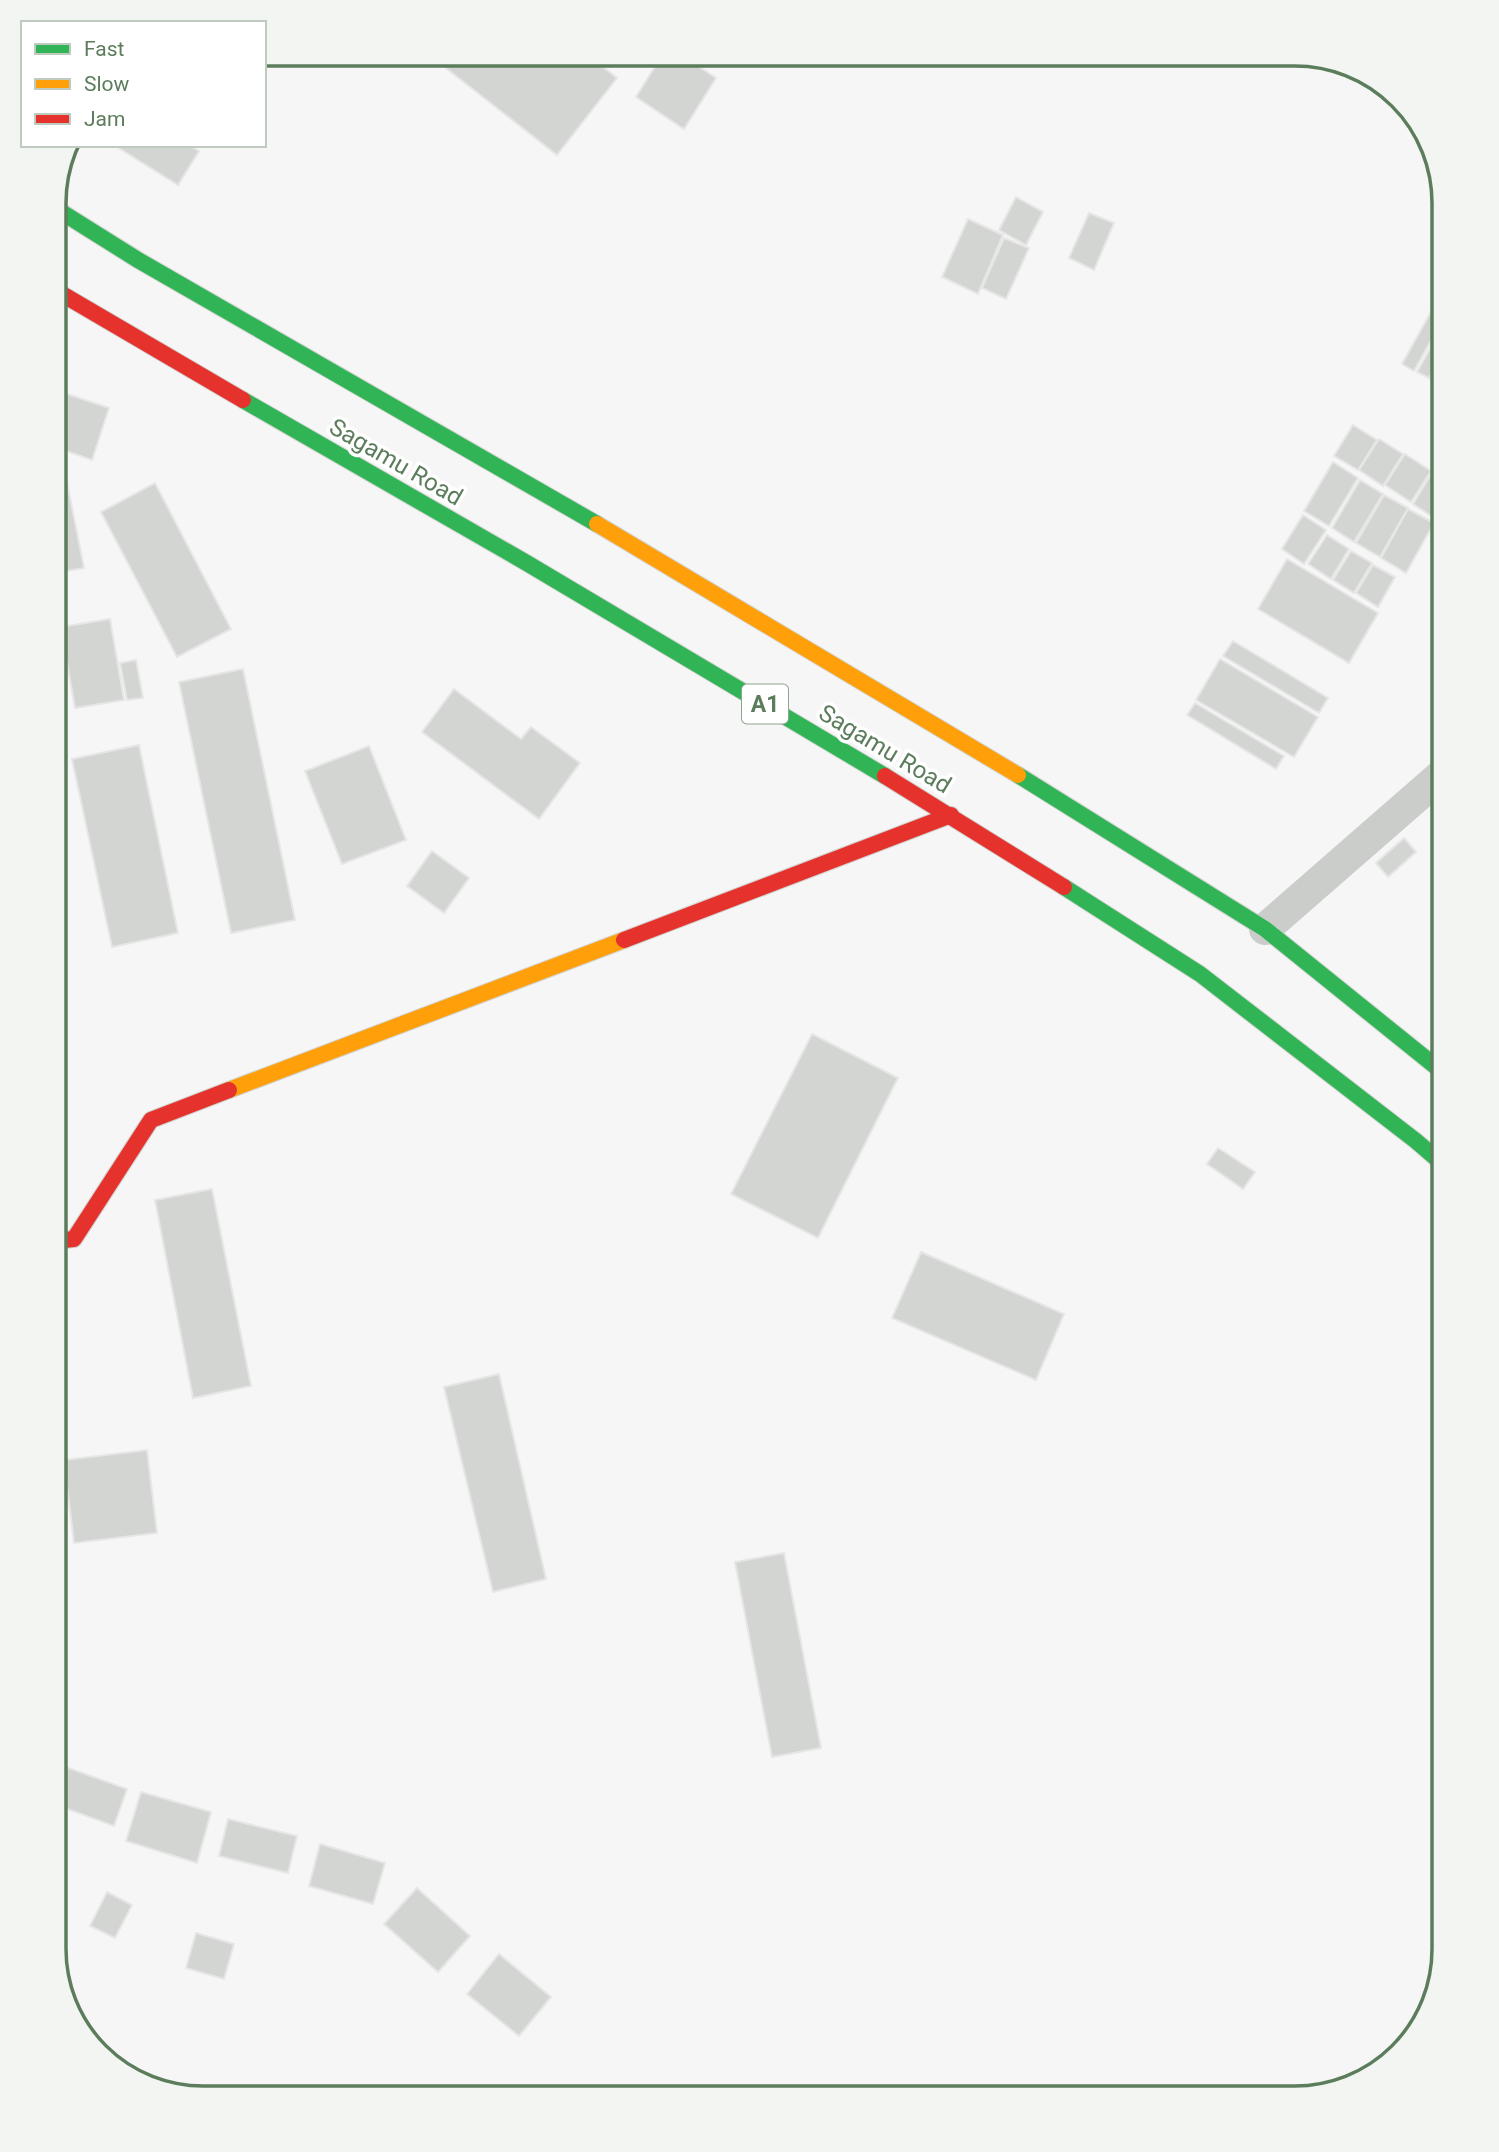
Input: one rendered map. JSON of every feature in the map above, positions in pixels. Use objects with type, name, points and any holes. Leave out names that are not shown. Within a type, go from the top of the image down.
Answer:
[{"type":"main road","name":"Sagamu Road","points":[[67,216],[138,260],[560,502],[987,755],[1265,929],[1432,1064]]},
{"type":"main road","name":"Sagamu Road","points":[[67,297],[525,562],[951,815],[1200,974],[1432,1155]]},
{"type":"main road","points":[[66,1240],[74,1239],[151,1120],[951,815]]},
{"type":"street","points":[[1265,929],[1432,783]]},
{"type":"building","points":[[444,66],[602,66],[617,78],[557,155]]},
{"type":"building","points":[[655,66],[699,66],[716,78],[684,129],[636,97]]},
{"type":"building","points":[[117,147],[192,147],[199,151],[178,185]]},
{"type":"building","points":[[1016,197],[1043,212],[1026,245],[999,230]]},
{"type":"building","points":[[1089,213],[1114,223],[1094,270],[1069,258]]},
{"type":"building","points":[[968,219],[1003,235],[978,294],[942,277]]},
{"type":"building","points":[[1004,238],[1029,248],[1006,299],[982,288]]},
{"type":"building","points":[[1431,312],[1432,339],[1414,371],[1402,364]]},
{"type":"building","points":[[1432,345],[1432,372],[1429,378],[1417,372]]},
{"type":"building","points":[[67,394],[109,408],[92,460],[67,451]]},
{"type":"building","points":[[1353,425],[1377,440],[1358,470],[1334,456]]},
{"type":"building","points":[[1379,439],[1403,454],[1383,486],[1359,470]]},
{"type":"building","points":[[1405,454],[1431,471],[1411,502],[1385,485]]},
{"type":"building","points":[[1333,462],[1358,478],[1329,526],[1304,511]]},
{"type":"building","points":[[1432,473],[1432,516],[1413,504]]},
{"type":"building","points":[[1360,480],[1383,494],[1354,542],[1332,528]]},
{"type":"building","points":[[67,481],[84,568],[67,571]]},
{"type":"building","points":[[155,483],[231,629],[177,657],[101,512]]},
{"type":"building","points":[[1384,495],[1408,508],[1380,557],[1356,543]]},
{"type":"building","points":[[1408,509],[1432,522],[1432,527],[1406,573],[1381,558]]},
{"type":"building","points":[[1303,515],[1326,530],[1304,564],[1282,549]]},
{"type":"building","points":[[1327,535],[1349,549],[1331,579],[1308,564]]},
{"type":"building","points":[[1351,551],[1372,563],[1354,593],[1333,580]]},
{"type":"building","points":[[1287,559],[1378,613],[1349,663],[1258,609]]},
{"type":"building","points":[[1373,565],[1395,577],[1378,607],[1356,593]]},
{"type":"building","points":[[110,619],[124,700],[75,708],[67,660],[67,626]]},
{"type":"building","points":[[1233,641],[1328,698],[1319,713],[1223,656]]},
{"type":"building","points":[[1220,659],[1318,717],[1294,757],[1196,700]]},
{"type":"building","points":[[136,660],[143,698],[127,700],[120,663]]},
{"type":"building","points":[[243,669],[295,920],[231,933],[179,682]]},
{"type":"building","points":[[454,689],[521,739],[531,727],[580,763],[539,819],[422,732]]},
{"type":"building","points":[[1195,703],[1284,756],[1276,769],[1187,715]]},
{"type":"building","points":[[139,745],[178,933],[112,947],[72,759]]},
{"type":"building","points":[[369,746],[406,840],[342,864],[305,771]]},
{"type":"building","points":[[1404,838],[1416,852],[1388,877],[1376,863]]},
{"type":"building","points":[[432,851],[469,878],[444,913],[407,886]]},
{"type":"building","points":[[812,1034],[898,1078],[818,1238],[731,1194]]},
{"type":"building","points":[[1218,1148],[1255,1172],[1243,1189],[1207,1164]]},
{"type":"building","points":[[212,1189],[251,1386],[193,1398],[155,1200]]},
{"type":"building","points":[[921,1252],[1064,1314],[1036,1380],[892,1318]]},
{"type":"building","points":[[499,1374],[546,1579],[493,1592],[444,1387]]},
{"type":"building","points":[[147,1450],[157,1533],[74,1543],[66,1460]]},
{"type":"building","points":[[784,1553],[821,1748],[772,1757],[735,1562]]},
{"type":"building","points":[[66,1767],[127,1789],[114,1826],[66,1808]]},
{"type":"building","points":[[141,1792],[211,1812],[197,1863],[126,1841]]},
{"type":"building","points":[[228,1819],[297,1836],[288,1873],[219,1856]]},
{"type":"building","points":[[320,1844],[385,1863],[373,1904],[309,1886]]},
{"type":"building","points":[[417,1888],[470,1936],[438,1972],[384,1924]]},
{"type":"building","points":[[107,1892],[132,1905],[115,1938],[90,1926]]},
{"type":"building","points":[[196,1933],[234,1944],[224,1979],[186,1968]]},
{"type":"building","points":[[499,1954],[551,1997],[519,2036],[467,1994]]},
{"type":"traffic: fast","points":[[67,216],[138,260],[597,524]]},
{"type":"traffic: fast","points":[[243,400],[525,562],[885,776]]},
{"type":"traffic: fast","points":[[1018,775],[1265,929],[1432,1064]]},
{"type":"traffic: fast","points":[[1064,887],[1200,974],[1432,1155]]},
{"type":"traffic: slow","points":[[597,524],[1018,775]]},
{"type":"traffic: slow","points":[[229,1090],[624,940]]},
{"type":"traffic: jam","points":[[67,297],[243,400]]},
{"type":"traffic: jam","points":[[885,776],[1064,887]]},
{"type":"traffic: jam","points":[[624,940],[951,815]]},
{"type":"traffic: jam","points":[[66,1240],[74,1239],[151,1120],[229,1090]]}]
